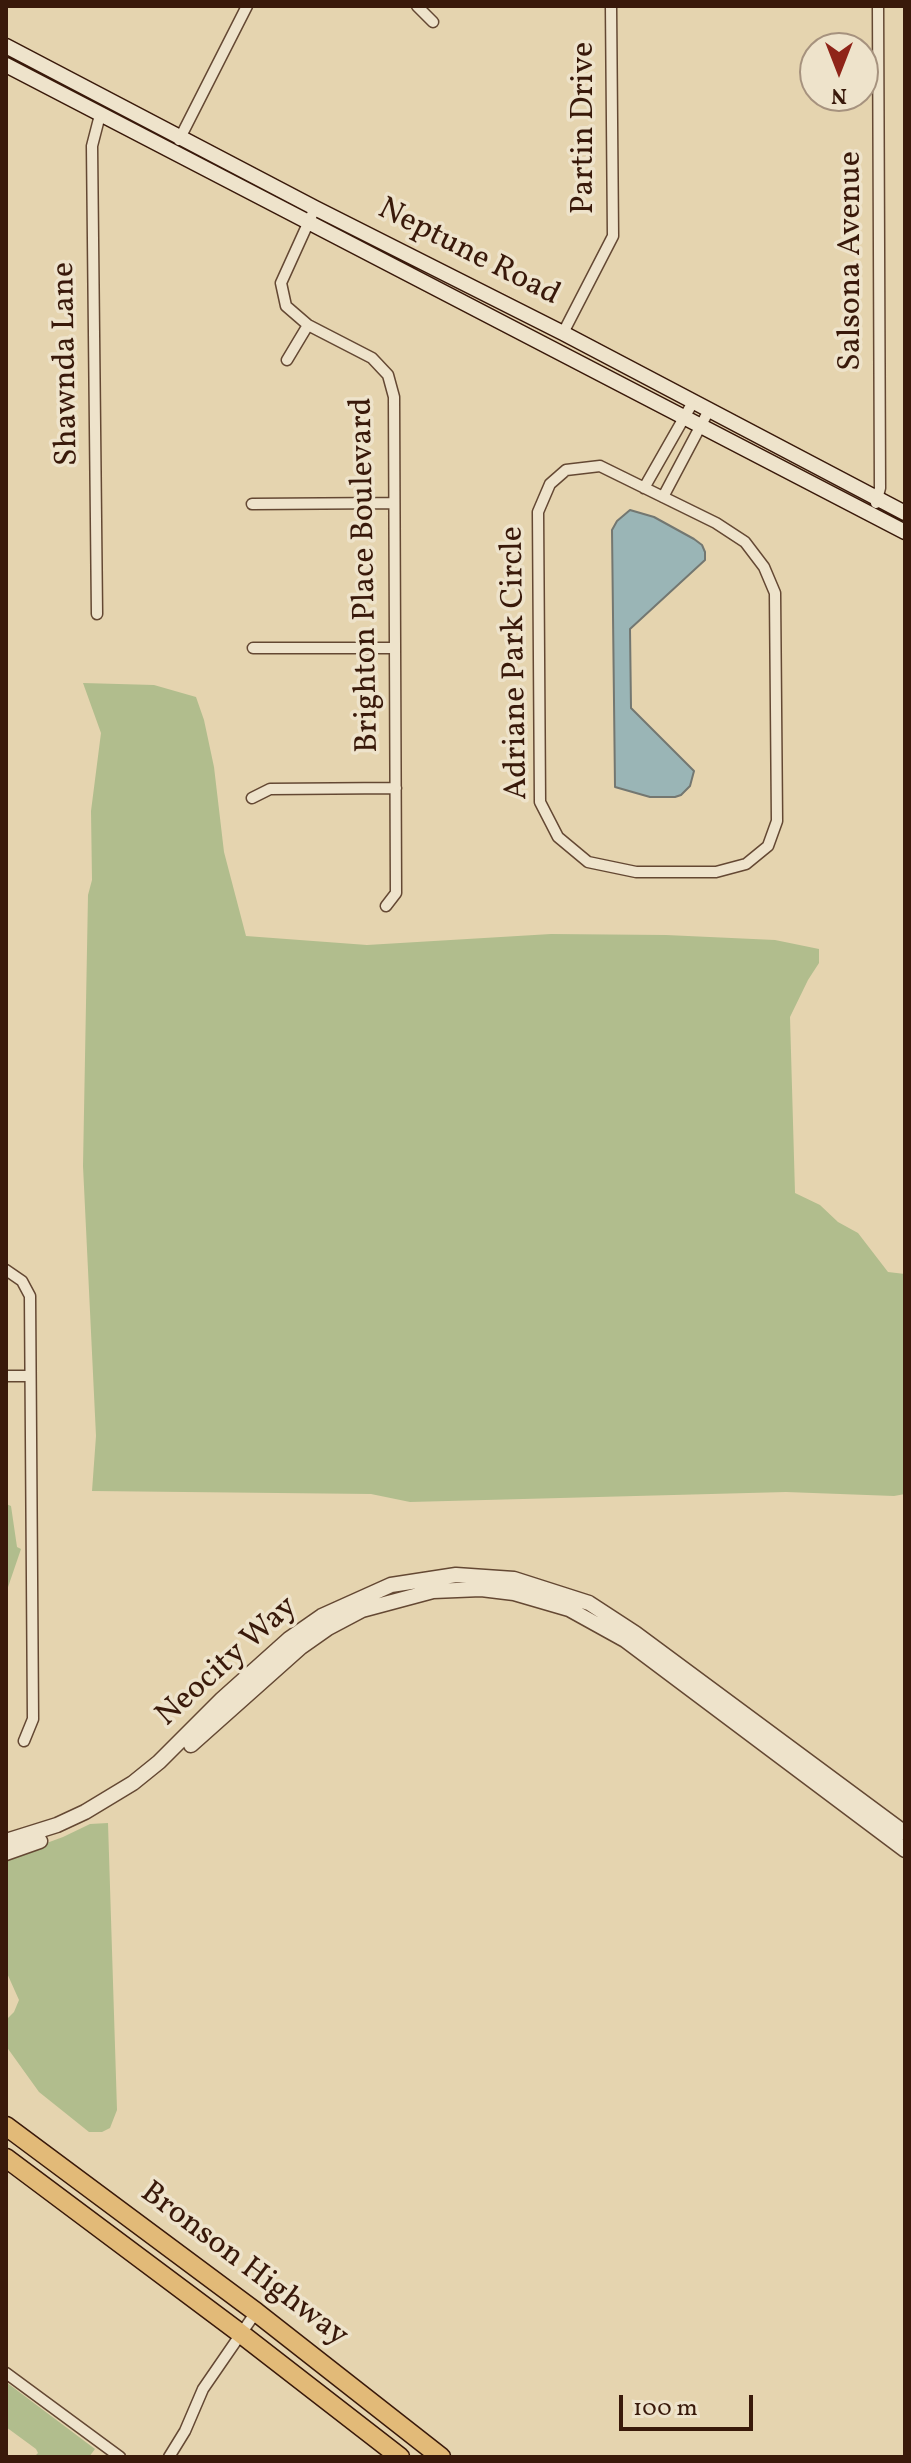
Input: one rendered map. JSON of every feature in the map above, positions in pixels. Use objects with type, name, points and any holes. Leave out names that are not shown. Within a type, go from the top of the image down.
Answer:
[{"type":"highway","name":"Bronson Highway","points":[[6,2126],[256,2312],[441,2457]]},
{"type":"highway","name":"Bronson Highway","points":[[6,2158],[400,2457]]},
{"type":"main road","name":"Neptune Road","points":[[6,46],[905,513]]},
{"type":"main road","name":"Neptune Road","points":[[6,65],[905,532]]},
{"type":"main road","name":"Neocity Way","points":[[6,1841],[57,1825],[133,1783],[289,1639],[322,1616],[391,1585],[456,1575],[514,1579],[562,1599],[905,1833]]},
{"type":"main road","name":"Neocity Way","points":[[6,1853],[83,1822],[133,1792],[169,1765],[301,1647],[362,1610],[404,1597],[457,1588],[562,1599]]},
{"type":"main road","name":"Neocity Way","points":[[729,1711],[905,1850]]},
{"type":"street","points":[[172,153],[247,6]]},
{"type":"street","points":[[417,6],[433,22]]},
{"type":"street","name":"Partin Drive","points":[[563,333],[613,236],[611,6]]},
{"type":"street","name":"Salsona Avenue","points":[[873,515],[880,488],[878,6]]},
{"type":"street","name":"Shawnda Lane","points":[[97,614],[92,146],[100,115]]},
{"type":"street","name":"Brighton Place Boulevard","points":[[315,208],[281,283],[286,306],[308,325],[372,358],[388,375],[394,397],[396,893],[386,906]]},
{"type":"street","points":[[287,360],[308,325]]},
{"type":"street","points":[[644,488],[693,402]]},
{"type":"street","points":[[663,497],[709,410]]},
{"type":"street","name":"Adriane Park Circle","points":[[600,466],[644,488],[716,523],[745,542],[764,567],[775,593],[777,821],[768,846],[746,864],[716,872],[636,872],[588,862],[558,837],[540,802],[538,512],[550,484],[566,470],[600,466]]},
{"type":"street","points":[[252,504],[393,503]]},
{"type":"street","points":[[253,648],[395,648]]},
{"type":"street","points":[[252,798],[270,789],[396,788]]},
{"type":"street","points":[[6,1270],[22,1281],[30,1296],[33,1719],[24,1741]]},
{"type":"street","points":[[6,1376],[30,1376]]},
{"type":"street","points":[[169,2457],[185,2431],[204,2387],[256,2312]]},
{"type":"street","points":[[6,2373],[120,2457]]},
{"type":"green space","points":[[83,683],[154,685],[196,697],[214,767],[224,852],[246,936],[367,945],[551,934],[666,935],[775,940],[819,949],[819,963],[790,1017],[795,1193],[820,1205],[838,1222],[858,1233],[888,1272],[905,1274],[905,1494],[786,1492],[410,1502],[371,1494],[92,1491],[96,1436],[83,1166],[88,895],[92,880],[91,811],[101,733]]},
{"type":"green space","points":[[6,1504],[11,1506],[17,1547],[21,1549],[6,1593]]},
{"type":"green space","points":[[108,1823],[117,2110],[110,2128],[102,2132],[89,2132],[39,2092],[6,2046],[6,2020],[19,2000],[6,1971],[6,1858],[90,1824]]},
{"type":"green space","points":[[6,2382],[95,2449],[89,2457],[34,2457],[38,2453],[36,2449],[6,2427]]},
{"type":"water","points":[[630,510],[654,517],[694,539],[705,552],[705,560],[630,629],[631,708],[694,771],[690,786],[675,797],[650,797],[615,787],[612,530]]}]
